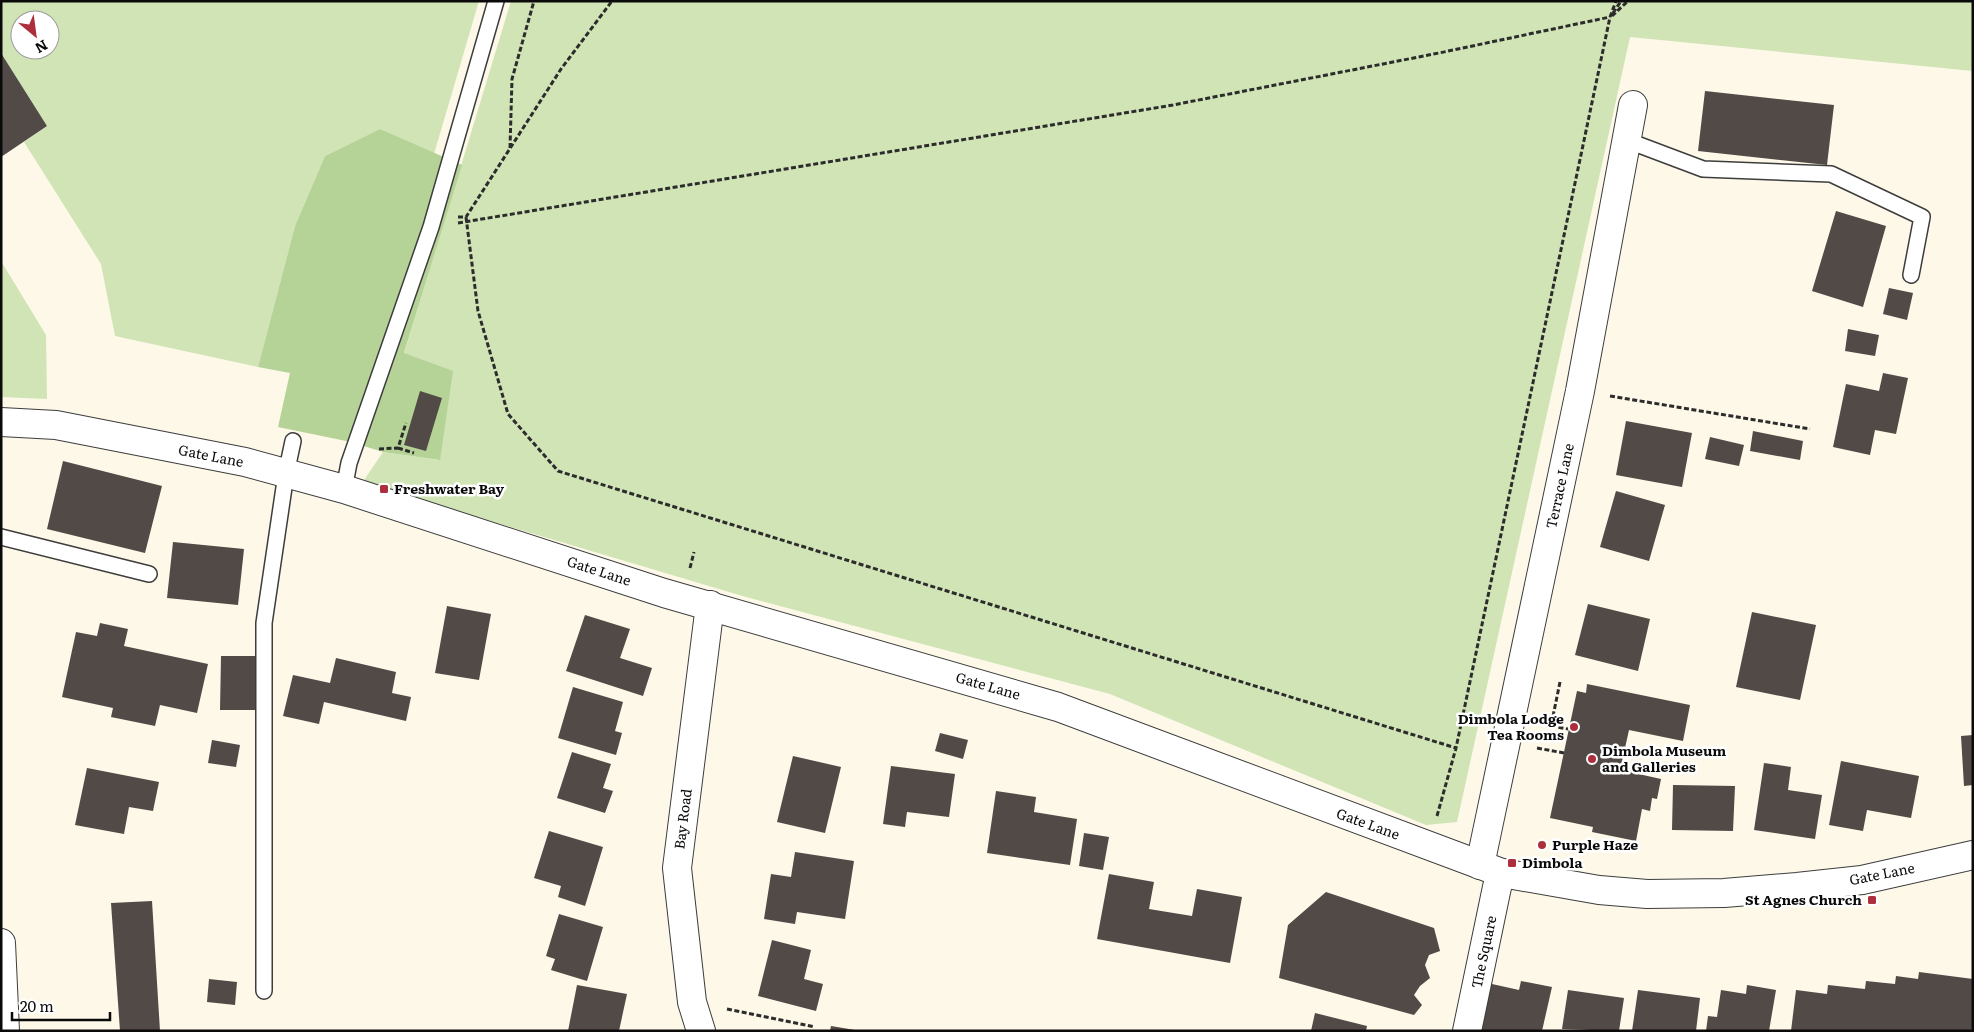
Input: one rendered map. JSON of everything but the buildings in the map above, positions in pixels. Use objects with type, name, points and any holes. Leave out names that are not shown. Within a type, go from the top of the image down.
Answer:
[{"type":"street","name":"Terrace Lane","points":[[1491,869],[1633,105]]},
{"type":"street","name":"Gate Lane","points":[[1,422],[56,425],[244,462],[344,489],[655,590],[1058,707],[1491,869],[1599,890],[1647,894],[1724,892],[1797,888],[1862,880],[1973,855]]},
{"type":"street","name":"Bay Road","points":[[701,1031],[692,1002],[677,868],[710,605]]},
{"type":"street","name":"The Square","points":[[1467,1031],[1497,887],[1491,869]]},
{"type":"street","points":[[1,943],[5,1031]]},
{"type":"lane","points":[[344,489],[349,463],[431,227],[496,1]]},
{"type":"lane","points":[[1626,140],[1703,169],[1831,174],[1922,217],[1911,275]]},
{"type":"lane","points":[[264,991],[264,623],[286,474],[293,441]]},
{"type":"lane","points":[[1,537],[149,574]]},
{"type":"path","points":[[510,149],[512,79],[534,1]]},
{"type":"path","points":[[612,1],[561,69],[466,219],[478,311],[508,414],[558,471],[1456,748]]},
{"type":"path","points":[[1436,821],[1456,748],[1610,17],[1616,1]]},
{"type":"path","points":[[1610,17],[1621,1]]},
{"type":"path","points":[[431,227],[466,219],[1173,105],[1439,53],[1610,17],[1628,1]]},
{"type":"path","points":[[431,227],[446,216],[466,219]]},
{"type":"path","points":[[1580,391],[1810,429]]},
{"type":"path","points":[[398,448],[414,453]]},
{"type":"path","points":[[1560,682],[1551,726],[1568,729]]},
{"type":"path","points":[[692,1002],[815,1027]]},
{"type":"green space","points":[[1,1],[479,1],[434,154],[380,129],[325,156],[295,226],[258,367],[115,336],[101,264],[24,142],[47,126],[1,53]]},
{"type":"green space","points":[[511,1],[1973,1],[1973,71],[1630,37],[1457,822],[1426,825],[1110,694],[746,597],[362,483],[383,452],[439,460],[404,354]]},
{"type":"green space","points":[[380,129],[462,165],[404,353],[453,371],[440,460],[383,452],[351,442],[278,427],[290,373],[258,367],[295,226],[325,156]]},
{"type":"green space","points":[[1,261],[46,335],[47,399],[1,397]]},
{"type":"place","name":"Freshwater Bay","points":[[384,489]]},
{"type":"place","name":"Dimbola Lodge Tea Rooms","points":[[1574,727]]},
{"type":"place","name":"Dimbola Museum and Galleries","points":[[1592,759]]},
{"type":"place","name":"Purple Haze","points":[[1542,845]]},
{"type":"place","name":"Dimbola","points":[[1512,863]]},
{"type":"place","name":"St Agnes Church","points":[[1872,900]]}]
